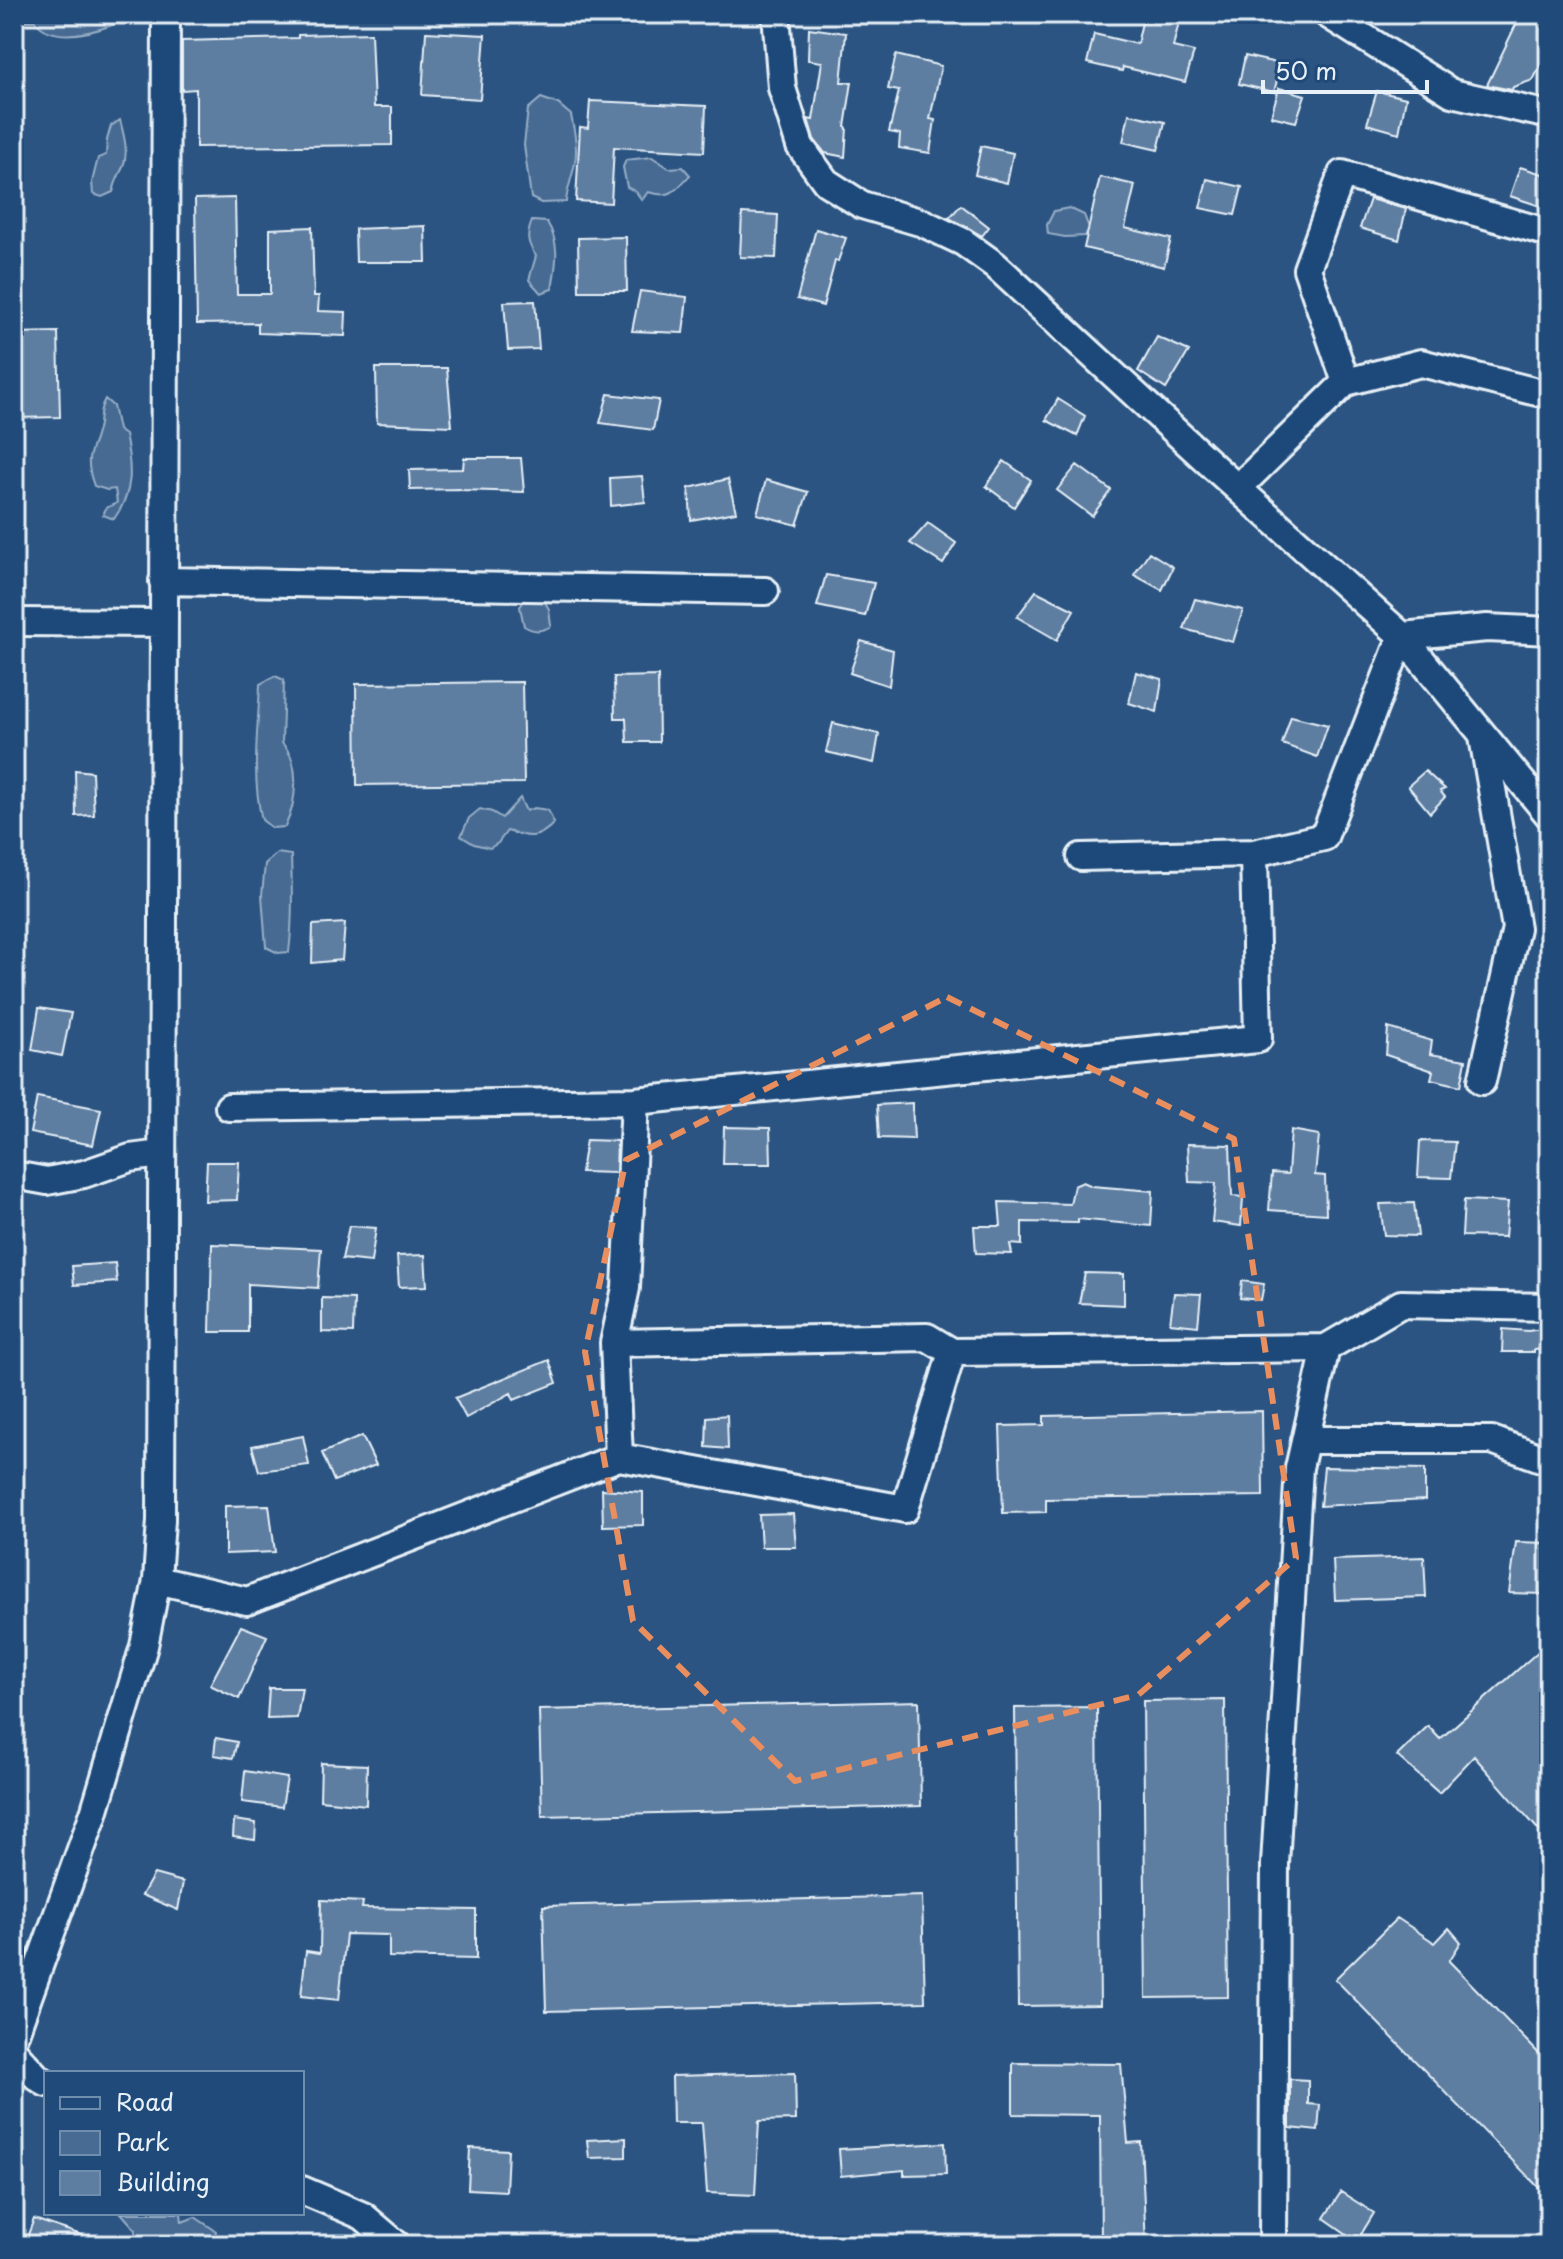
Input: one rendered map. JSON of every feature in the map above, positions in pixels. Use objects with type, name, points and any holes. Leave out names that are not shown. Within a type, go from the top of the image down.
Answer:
[{"type":"street","points":[[14,2036],[94,1813],[144,1646],[157,1580],[161,1520],[166,14]]},
{"type":"street","points":[[776,14],[782,88],[800,146],[826,182],[862,205],[923,223],[963,242],[995,265],[1402,636],[1549,815]]},
{"type":"street","points":[[1327,14],[1452,93],[1549,115]]},
{"type":"street","points":[[1346,382],[1307,269],[1342,174],[1549,233]]},
{"type":"street","points":[[1238,488],[1346,382],[1421,363],[1549,395]]},
{"type":"street","points":[[163,581],[765,591]]},
{"type":"street","points":[[14,622],[163,623]]},
{"type":"street","points":[[1402,636],[1487,628],[1549,631]]},
{"type":"street","points":[[1081,857],[1254,853],[1324,837],[1402,636]]},
{"type":"street","points":[[1482,733],[1516,928],[1482,1081]]},
{"type":"street","points":[[229,1107],[635,1101],[1258,1039],[1254,853]]},
{"type":"street","points":[[619,1457],[614,1343],[626,1288],[635,1101]]},
{"type":"street","points":[[14,1175],[47,1181],[84,1174],[130,1158],[161,1154]]},
{"type":"street","points":[[614,1343],[927,1337],[952,1352],[1326,1348],[1401,1304],[1549,1307]]},
{"type":"street","points":[[1273,2245],[1275,1864],[1299,1468],[1326,1348]]},
{"type":"street","points":[[157,1580],[247,1601],[619,1457],[905,1509],[952,1352]]},
{"type":"street","points":[[1305,1440],[1492,1440],[1549,1461]]},
{"type":"street","points":[[14,2052],[44,2082]]},
{"type":"street","points":[[304,2191],[363,2216],[397,2245]]},
{"type":"highlighted area","points":[[947,997],[1234,1139],[1296,1558],[1138,1695],[795,1781],[633,1621],[585,1352],[626,1160]]},
{"type":"green space","points":[[14,14],[116,14],[115,24],[95,31],[62,34],[43,28],[35,21],[14,21]]},
{"type":"green space","points":[[541,98],[558,104],[571,115],[576,156],[566,202],[541,203],[531,198],[524,145],[528,109]]},
{"type":"green space","points":[[120,120],[125,161],[113,192],[102,197],[93,194],[92,182],[98,158],[106,155],[111,126]]},
{"type":"green space","points":[[652,157],[669,168],[683,167],[690,175],[672,192],[662,195],[648,192],[642,200],[627,187],[623,167],[626,160]]},
{"type":"green space","points":[[1069,208],[1084,215],[1089,228],[1085,236],[1048,234],[1047,225],[1054,211]]},
{"type":"green space","points":[[532,221],[547,222],[556,247],[552,289],[541,293],[529,280],[536,256],[528,239]]},
{"type":"green space","points":[[105,399],[113,406],[118,430],[125,435],[130,469],[125,499],[114,519],[103,515],[106,508],[117,503],[115,489],[94,486],[89,466]]},
{"type":"green space","points":[[525,599],[543,599],[549,609],[551,626],[538,630],[524,626],[520,607]]},
{"type":"green space","points":[[275,676],[284,680],[282,743],[292,761],[295,784],[285,827],[272,828],[262,820],[256,752],[260,684]]},
{"type":"green space","points":[[520,798],[526,811],[534,808],[548,810],[554,823],[533,836],[507,831],[490,848],[474,844],[461,836],[469,818],[480,809],[502,818]]},
{"type":"green space","points":[[277,853],[291,855],[292,892],[289,952],[278,953],[266,947],[262,895],[265,864]]},
{"type":"green space","points":[[123,2215],[181,2215],[182,2222],[195,2217],[216,2231],[213,2245],[131,2245],[136,2230]]},
{"type":"building","points":[[1144,14],[1181,14],[1173,47],[1194,52],[1185,82],[1123,67],[1122,71],[1087,63],[1094,34],[1137,44]]},
{"type":"building","points":[[1521,14],[1549,14],[1549,50],[1533,80],[1512,90],[1487,85]]},
{"type":"building","points":[[809,28],[846,33],[841,82],[852,82],[845,127],[845,157],[825,153],[814,139],[808,119],[813,120],[822,62],[808,60]]},
{"type":"building","points":[[426,32],[485,35],[480,99],[422,95]]},
{"type":"building","points":[[371,33],[374,107],[392,107],[392,145],[196,147],[196,89],[182,90],[182,41]]},
{"type":"building","points":[[896,55],[941,66],[930,119],[935,120],[930,153],[899,148],[900,134],[889,132],[899,91],[888,89]]},
{"type":"building","points":[[1245,56],[1281,64],[1274,92],[1239,84]]},
{"type":"building","points":[[1279,88],[1305,95],[1296,122],[1271,116]]},
{"type":"building","points":[[1377,91],[1406,98],[1399,133],[1367,124]]},
{"type":"building","points":[[590,101],[706,106],[704,152],[614,147],[611,203],[576,201],[580,127],[588,128]]},
{"type":"building","points":[[1129,114],[1165,122],[1158,150],[1123,142]]},
{"type":"building","points":[[981,146],[1013,153],[1007,183],[975,175]]},
{"type":"building","points":[[1520,167],[1549,176],[1549,196],[1543,207],[1510,196]]},
{"type":"building","points":[[1100,177],[1135,185],[1125,228],[1171,239],[1164,267],[1084,248]]},
{"type":"building","points":[[1207,179],[1242,187],[1235,215],[1200,208]]},
{"type":"building","points":[[235,198],[237,294],[270,294],[270,229],[312,227],[314,296],[319,296],[318,311],[346,312],[345,336],[258,333],[258,323],[197,324],[195,199]]},
{"type":"building","points":[[1370,199],[1406,209],[1399,240],[1360,228]]},
{"type":"building","points":[[961,205],[989,227],[982,236],[949,218]]},
{"type":"building","points":[[742,213],[778,215],[776,258],[740,257]]},
{"type":"building","points":[[425,226],[426,262],[356,262],[355,229]]},
{"type":"building","points":[[816,229],[846,238],[838,261],[835,261],[823,306],[797,299]]},
{"type":"building","points":[[626,237],[627,291],[579,291],[578,238]]},
{"type":"building","points":[[640,291],[687,297],[683,333],[632,331]]},
{"type":"building","points":[[535,301],[539,349],[508,350],[504,302]]},
{"type":"building","points":[[58,332],[60,417],[14,418],[14,333]]},
{"type":"building","points":[[1157,337],[1189,351],[1166,389],[1138,371]]},
{"type":"building","points":[[376,368],[447,368],[452,426],[377,423]]},
{"type":"building","points":[[608,394],[659,400],[653,430],[600,423]]},
{"type":"building","points":[[1058,399],[1085,416],[1077,436],[1046,420]]},
{"type":"building","points":[[464,458],[521,458],[524,492],[410,490],[409,470],[463,469]]},
{"type":"building","points":[[1004,461],[1031,480],[1014,507],[986,486]]},
{"type":"building","points":[[1077,465],[1111,490],[1092,516],[1057,490]]},
{"type":"building","points":[[642,476],[645,502],[611,506],[610,478]]},
{"type":"building","points":[[728,479],[736,512],[691,520],[689,488]]},
{"type":"building","points":[[766,480],[808,492],[797,525],[757,514]]},
{"type":"building","points":[[928,523],[956,543],[943,564],[910,543]]},
{"type":"building","points":[[1149,552],[1173,567],[1162,590],[1134,575]]},
{"type":"building","points":[[826,575],[874,583],[865,616],[817,606]]},
{"type":"building","points":[[1036,591],[1074,610],[1057,640],[1017,617]]},
{"type":"building","points":[[1195,599],[1243,610],[1233,642],[1184,629]]},
{"type":"building","points":[[861,641],[893,650],[889,686],[850,673]]},
{"type":"building","points":[[1136,672],[1162,679],[1157,712],[1129,703]]},
{"type":"building","points":[[658,676],[659,742],[627,742],[626,718],[615,718],[614,677]]},
{"type":"building","points":[[522,682],[524,783],[357,785],[356,684]]},
{"type":"building","points":[[1291,716],[1328,725],[1317,757],[1282,744]]},
{"type":"building","points":[[833,723],[879,734],[874,763],[826,752]]},
{"type":"building","points":[[75,770],[92,772],[94,815],[76,816]]},
{"type":"building","points":[[1425,771],[1445,789],[1440,791],[1445,797],[1430,813],[1408,786]]},
{"type":"building","points":[[345,923],[342,960],[312,963],[313,925]]},
{"type":"building","points":[[39,1008],[71,1013],[62,1056],[32,1050]]},
{"type":"building","points":[[1388,1028],[1432,1041],[1430,1054],[1466,1060],[1461,1086],[1431,1079],[1433,1071],[1386,1055]]},
{"type":"building","points":[[37,1097],[101,1109],[93,1145],[30,1133]]},
{"type":"building","points":[[912,1103],[914,1139],[879,1138],[877,1105]]},
{"type":"building","points":[[724,1127],[770,1128],[771,1164],[723,1164]]},
{"type":"building","points":[[1291,1130],[1319,1135],[1315,1175],[1325,1176],[1326,1214],[1269,1210],[1272,1173],[1288,1174]]},
{"type":"building","points":[[586,1140],[617,1141],[616,1173],[581,1172]]},
{"type":"building","points":[[1420,1141],[1455,1142],[1451,1178],[1418,1177]]},
{"type":"building","points":[[1187,1144],[1230,1145],[1232,1196],[1243,1197],[1241,1226],[1212,1222],[1216,1183],[1189,1182]]},
{"type":"building","points":[[207,1162],[239,1162],[237,1200],[205,1201]]},
{"type":"building","points":[[1083,1182],[1092,1186],[1153,1191],[1151,1226],[1078,1219],[1078,1223],[1022,1222],[1022,1245],[1010,1244],[1012,1254],[976,1253],[974,1226],[1001,1226],[999,1202],[1070,1204],[1074,1186]]},
{"type":"building","points":[[1464,1200],[1508,1202],[1505,1237],[1462,1236]]},
{"type":"building","points":[[1414,1203],[1418,1236],[1384,1235],[1380,1204]]},
{"type":"building","points":[[349,1226],[376,1228],[371,1262],[342,1259]]},
{"type":"building","points":[[212,1244],[321,1249],[318,1288],[248,1284],[248,1332],[210,1332]]},
{"type":"building","points":[[425,1255],[427,1286],[399,1287],[397,1256]]},
{"type":"building","points":[[115,1263],[117,1282],[74,1285],[72,1266]]},
{"type":"building","points":[[1085,1273],[1124,1274],[1124,1305],[1079,1303]]},
{"type":"building","points":[[1242,1281],[1264,1284],[1261,1300],[1240,1298]]},
{"type":"building","points":[[1174,1293],[1201,1294],[1198,1326],[1170,1323]]},
{"type":"building","points":[[322,1298],[354,1299],[353,1333],[322,1332]]},
{"type":"building","points":[[1549,1328],[1549,1349],[1502,1352],[1503,1329],[1528,1331]]},
{"type":"building","points":[[549,1360],[557,1383],[514,1400],[511,1393],[466,1418],[455,1398]]},
{"type":"building","points":[[1262,1411],[1263,1496],[1046,1499],[1046,1512],[1003,1513],[1000,1426],[1044,1425],[1044,1416]]},
{"type":"building","points":[[727,1415],[728,1449],[706,1447],[707,1417]]},
{"type":"building","points":[[303,1436],[309,1465],[259,1471],[252,1446]]},
{"type":"building","points":[[362,1436],[376,1465],[334,1481],[322,1453]]},
{"type":"building","points":[[1324,1467],[1425,1469],[1425,1500],[1320,1506]]},
{"type":"building","points":[[602,1489],[643,1492],[643,1525],[603,1526]]},
{"type":"building","points":[[269,1505],[275,1552],[225,1554],[225,1506]]},
{"type":"building","points":[[793,1514],[796,1547],[761,1547],[759,1515]]},
{"type":"building","points":[[1516,1542],[1549,1543],[1549,1594],[1509,1593]]},
{"type":"building","points":[[1424,1557],[1426,1597],[1335,1600],[1333,1560]]},
{"type":"building","points":[[241,1626],[267,1636],[239,1699],[210,1685]]},
{"type":"building","points":[[1541,1649],[1549,1657],[1549,1842],[1474,1756],[1439,1793],[1397,1756],[1428,1726],[1440,1739]]},
{"type":"building","points":[[269,1688],[302,1688],[297,1718],[267,1719]]},
{"type":"building","points":[[1225,1700],[1228,1997],[1146,1998],[1143,1701]]},
{"type":"building","points":[[919,1701],[921,1806],[542,1816],[539,1710]]},
{"type":"building","points":[[1097,1707],[1100,2005],[1018,2006],[1015,1708]]},
{"type":"building","points":[[216,1738],[237,1742],[233,1758],[214,1755]]},
{"type":"building","points":[[321,1763],[367,1765],[366,1805],[320,1800]]},
{"type":"building","points":[[245,1771],[287,1778],[282,1807],[242,1802]]},
{"type":"building","points":[[234,1820],[256,1823],[255,1840],[233,1837]]},
{"type":"building","points":[[154,1874],[183,1882],[178,1910],[142,1895]]},
{"type":"building","points":[[922,1896],[925,2002],[546,2011],[543,1906]]},
{"type":"building","points":[[321,1900],[363,1902],[362,1908],[476,1910],[476,1959],[389,1957],[389,1935],[346,1934],[339,2000],[301,1996],[306,1951],[320,1953]]},
{"type":"building","points":[[1397,1918],[1435,1943],[1449,1928],[1461,1942],[1449,1961],[1549,2064],[1549,2198],[1335,1979]]},
{"type":"building","points":[[1013,2063],[1121,2064],[1128,2143],[1141,2142],[1146,2245],[1101,2245],[1100,2115],[1013,2114]]},
{"type":"building","points":[[795,2073],[796,2120],[759,2121],[755,2195],[707,2193],[702,2123],[673,2123],[672,2076]]},
{"type":"building","points":[[1290,2079],[1308,2080],[1308,2104],[1320,2105],[1318,2131],[1290,2128]]},
{"type":"building","points":[[626,2138],[626,2157],[589,2158],[587,2140]]},
{"type":"building","points":[[945,2143],[946,2174],[904,2175],[904,2170],[841,2176],[839,2149]]},
{"type":"building","points":[[470,2148],[508,2150],[506,2191],[468,2189]]},
{"type":"building","points":[[1341,2192],[1374,2213],[1357,2241],[1324,2218]]},
{"type":"building","points":[[34,2219],[102,2242],[102,2245],[24,2245]]}]
